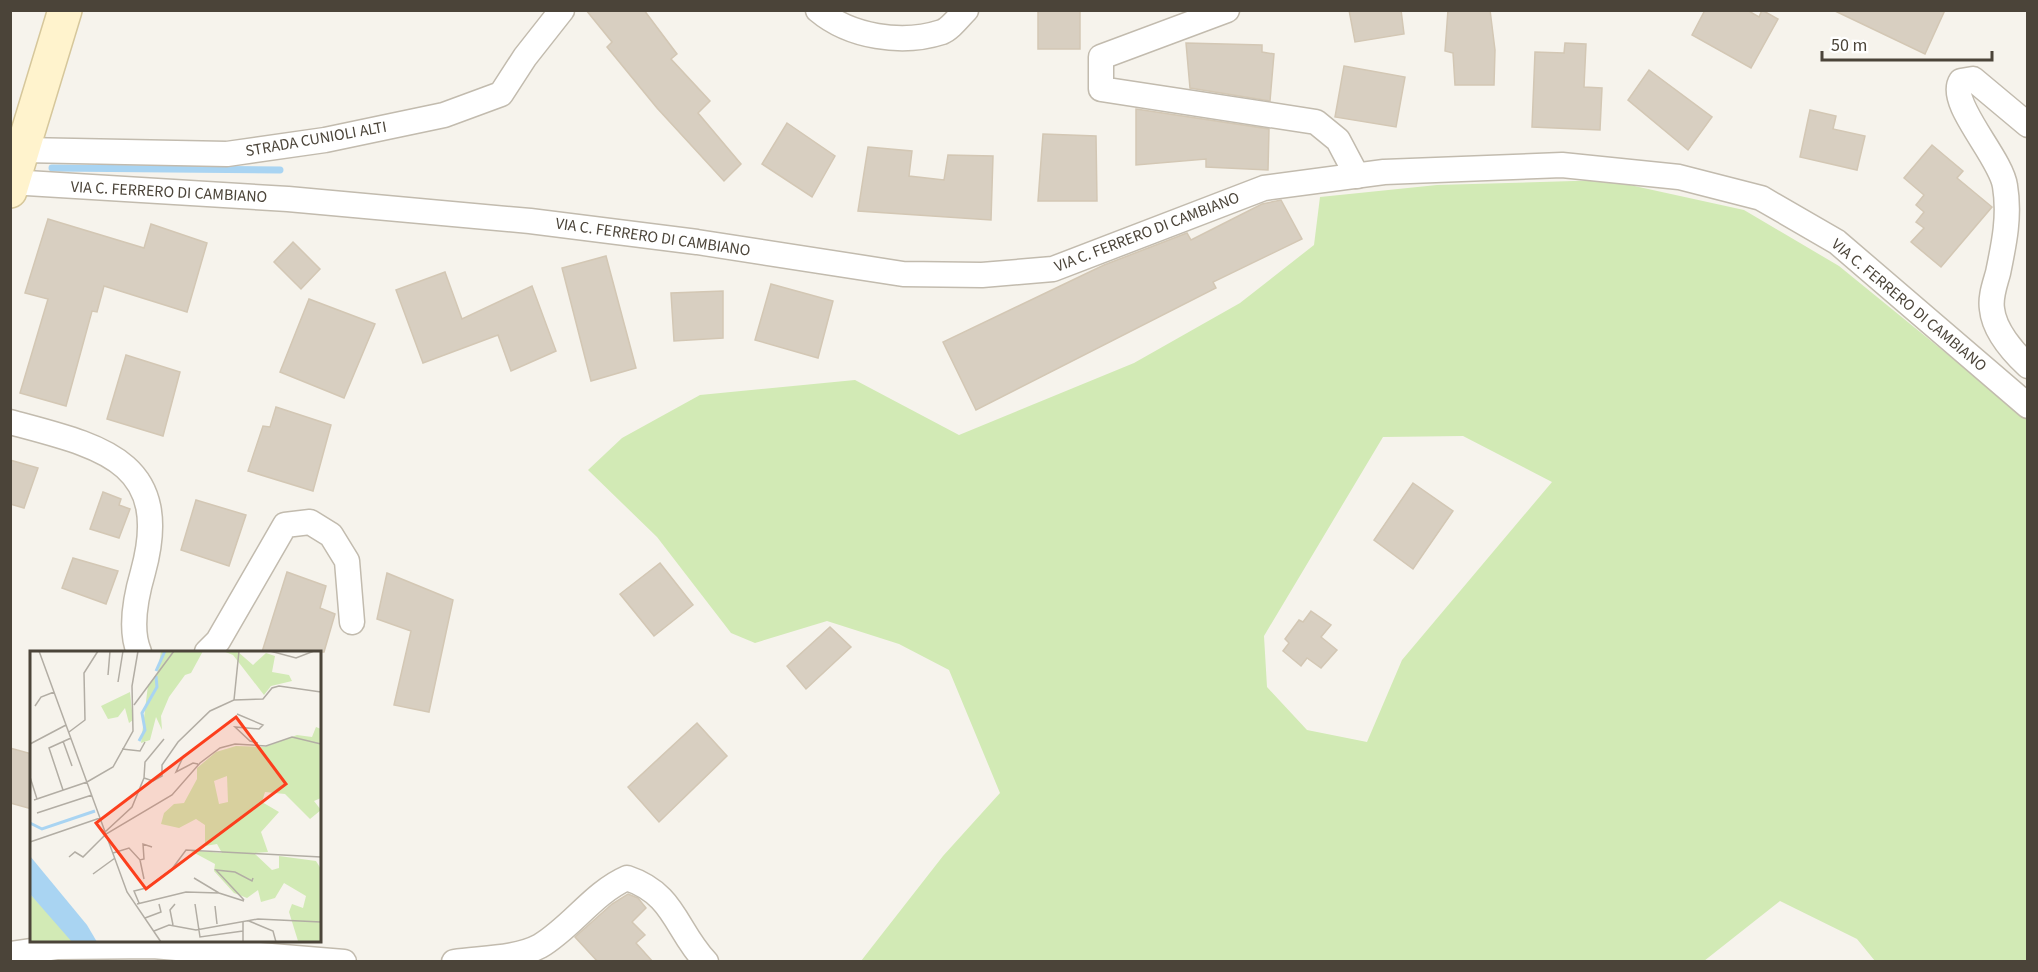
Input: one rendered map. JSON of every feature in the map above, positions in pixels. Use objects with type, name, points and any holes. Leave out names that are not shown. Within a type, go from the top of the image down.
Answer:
[{"type":"main road","points":[[11,185],[65,10]]},
{"type":"street","name":"STRADA CUNIOLI ALTI","points":[[23,150],[227,154],[325,140],[444,115],[501,94],[525,57],[562,10]]},
{"type":"street","points":[[818,10],[853,31],[896,38],[943,31],[966,10]]},
{"type":"street","points":[[1227,10],[1101,57],[1101,89],[1316,122],[1338,141],[1357,176]]},
{"type":"street","points":[[2028,125],[1972,78],[1961,81],[1957,87],[1959,101],[2000,167],[2005,185],[2006,237],[1991,308],[2002,335],[2028,366]]},
{"type":"street","name":"VIA C. FERRERO DI CAMBIANO","points":[[11,185],[288,199],[530,221],[697,242],[903,274],[982,275],[1053,269],[1264,188],[1384,172],[1562,165],[1679,177],[1761,198],[1837,242],[2028,406]]},
{"type":"street","points":[[10,422],[77,441],[114,457],[130,470],[146,493],[151,517],[149,550],[135,597],[135,643],[139,651]]},
{"type":"street","points":[[208,651],[218,641],[285,525],[310,522],[332,535],[347,561],[352,622]]},
{"type":"street","points":[[454,962],[518,953],[539,946],[606,890],[627,878],[647,885],[663,898],[706,962]]},
{"type":"street","points":[[10,954],[58,947],[153,946],[344,962]]},
{"type":"green space","points":[[1607,180],[1744,210],[1839,266],[2027,419],[2027,961],[1875,961],[1857,939],[1780,901],[1704,961],[861,961],[943,856],[1000,793],[949,670],[899,644],[827,621],[755,643],[731,633],[657,537],[588,470],[622,438],[700,395],[855,380],[959,435],[1134,363],[1240,303],[1314,245],[1320,197],[1437,185]],"holes":[[[1463,436],[1552,482],[1402,660],[1367,742],[1307,730],[1267,687],[1264,636],[1383,437]]]},
{"type":"building","points":[[586,10],[644,10],[677,54],[671,59],[710,101],[698,113],[741,164],[724,181],[657,108],[607,47],[612,42]]},
{"type":"building","points":[[1038,10],[1080,10],[1080,49],[1038,49]]},
{"type":"building","points":[[1349,10],[1401,10],[1404,34],[1355,42]]},
{"type":"building","points":[[1448,10],[1490,10],[1495,50],[1494,85],[1455,85],[1453,53],[1445,51]]},
{"type":"building","points":[[1705,10],[1747,10],[1759,17],[1762,10],[1778,19],[1751,68],[1692,35]]},
{"type":"building","points":[[1833,10],[1945,10],[1925,54]]},
{"type":"building","points":[[1186,43],[1262,45],[1262,52],[1274,54],[1270,101],[1190,88]]},
{"type":"building","points":[[1565,43],[1586,44],[1584,87],[1602,88],[1600,130],[1532,127],[1535,52],[1564,53]]},
{"type":"building","points":[[1344,66],[1405,77],[1396,127],[1335,117]]},
{"type":"building","points":[[1649,70],[1712,117],[1688,150],[1628,100]]},
{"type":"building","points":[[1136,109],[1269,129],[1268,170],[1206,167],[1206,159],[1136,165]]},
{"type":"building","points":[[1810,110],[1836,116],[1833,129],[1865,136],[1857,170],[1800,157]]},
{"type":"building","points":[[787,123],[835,156],[812,197],[762,164]]},
{"type":"building","points":[[1043,134],[1096,136],[1097,201],[1038,201]]},
{"type":"building","points":[[1932,145],[1963,171],[1957,178],[1992,207],[1941,267],[1911,242],[1924,228],[1916,222],[1924,212],[1916,205],[1924,195],[1904,178]]},
{"type":"building","points":[[868,147],[912,151],[909,176],[944,180],[948,155],[993,156],[991,220],[858,211]]},
{"type":"building","points":[[1281,200],[1302,239],[1213,282],[1216,288],[976,410],[943,342],[1104,265],[1187,233],[1191,240],[1262,204]]},
{"type":"building","points":[[48,219],[144,248],[151,224],[207,243],[187,312],[104,286],[97,312],[92,311],[66,406],[20,393],[48,299],[25,293]]},
{"type":"building","points":[[293,242],[320,269],[301,289],[274,262]]},
{"type":"building","points":[[606,256],[636,368],[591,381],[562,268]]},
{"type":"building","points":[[445,272],[462,319],[532,286],[556,351],[511,371],[498,335],[423,363],[396,290]]},
{"type":"building","points":[[771,284],[833,301],[818,358],[755,340]]},
{"type":"building","points":[[723,291],[723,338],[674,341],[671,293]]},
{"type":"building","points":[[309,299],[375,324],[344,398],[280,372]]},
{"type":"building","points":[[126,355],[180,372],[163,436],[107,419]]},
{"type":"building","points":[[276,407],[331,425],[313,491],[248,471],[263,426],[270,427]]},
{"type":"building","points":[[10,460],[38,468],[24,508],[10,504]]},
{"type":"building","points":[[1413,483],[1453,511],[1413,569],[1374,540]]},
{"type":"building","points":[[103,492],[121,499],[119,505],[130,509],[119,538],[90,529]]},
{"type":"building","points":[[196,500],[246,515],[229,566],[181,550]]},
{"type":"building","points":[[73,558],[118,571],[106,604],[62,588]]},
{"type":"building","points":[[660,563],[693,605],[654,636],[620,594]]},
{"type":"building","points":[[287,572],[326,586],[320,608],[335,614],[324,652],[262,651]]},
{"type":"building","points":[[387,573],[453,600],[429,712],[394,705],[411,631],[377,619]]},
{"type":"building","points":[[1311,611],[1331,625],[1321,637],[1337,650],[1321,668],[1307,658],[1301,666],[1283,651],[1289,643],[1285,639],[1299,620],[1303,622]]},
{"type":"building","points":[[830,627],[851,647],[806,689],[787,666]]},
{"type":"building","points":[[697,723],[727,756],[659,822],[628,787]]},
{"type":"building","points":[[10,748],[30,753],[30,808],[10,803]]},
{"type":"building","points":[[628,894],[638,898],[646,908],[632,922],[645,935],[636,943],[653,962],[598,962],[575,937],[612,904]]},
{"type":"waterway","points":[[52,168],[280,170]]}]
